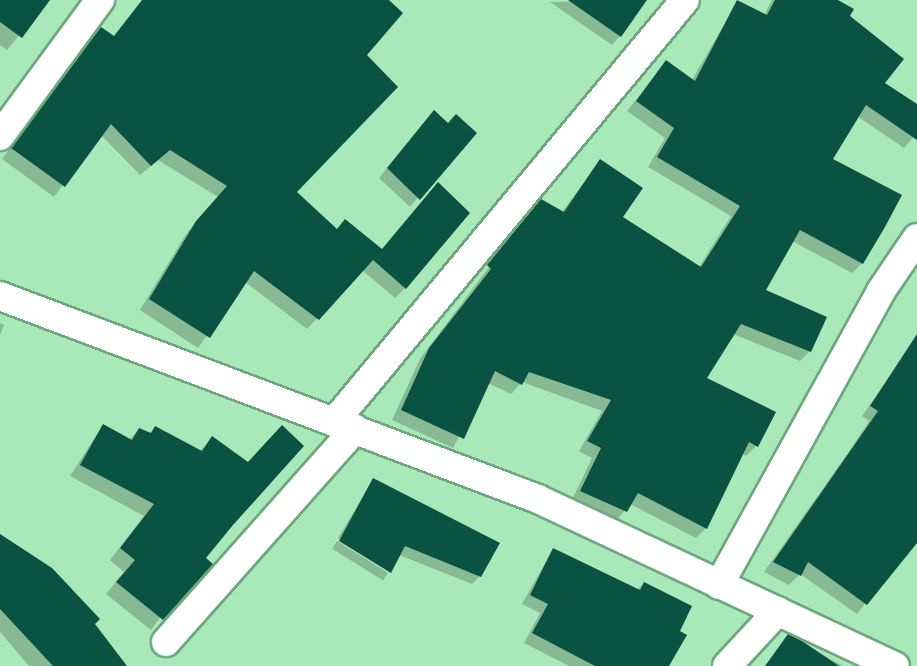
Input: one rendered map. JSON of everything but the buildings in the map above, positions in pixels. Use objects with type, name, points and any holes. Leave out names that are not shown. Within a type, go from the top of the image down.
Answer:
[{"type":"street","points":[[0,136],[100,0]]},
{"type":"street","points":[[166,642],[345,425],[685,0]]},
{"type":"street","points":[[719,585],[881,291],[917,237]]},
{"type":"street","points":[[0,297],[538,499],[895,666]]},
{"type":"street","points":[[727,666],[778,611]]}]
